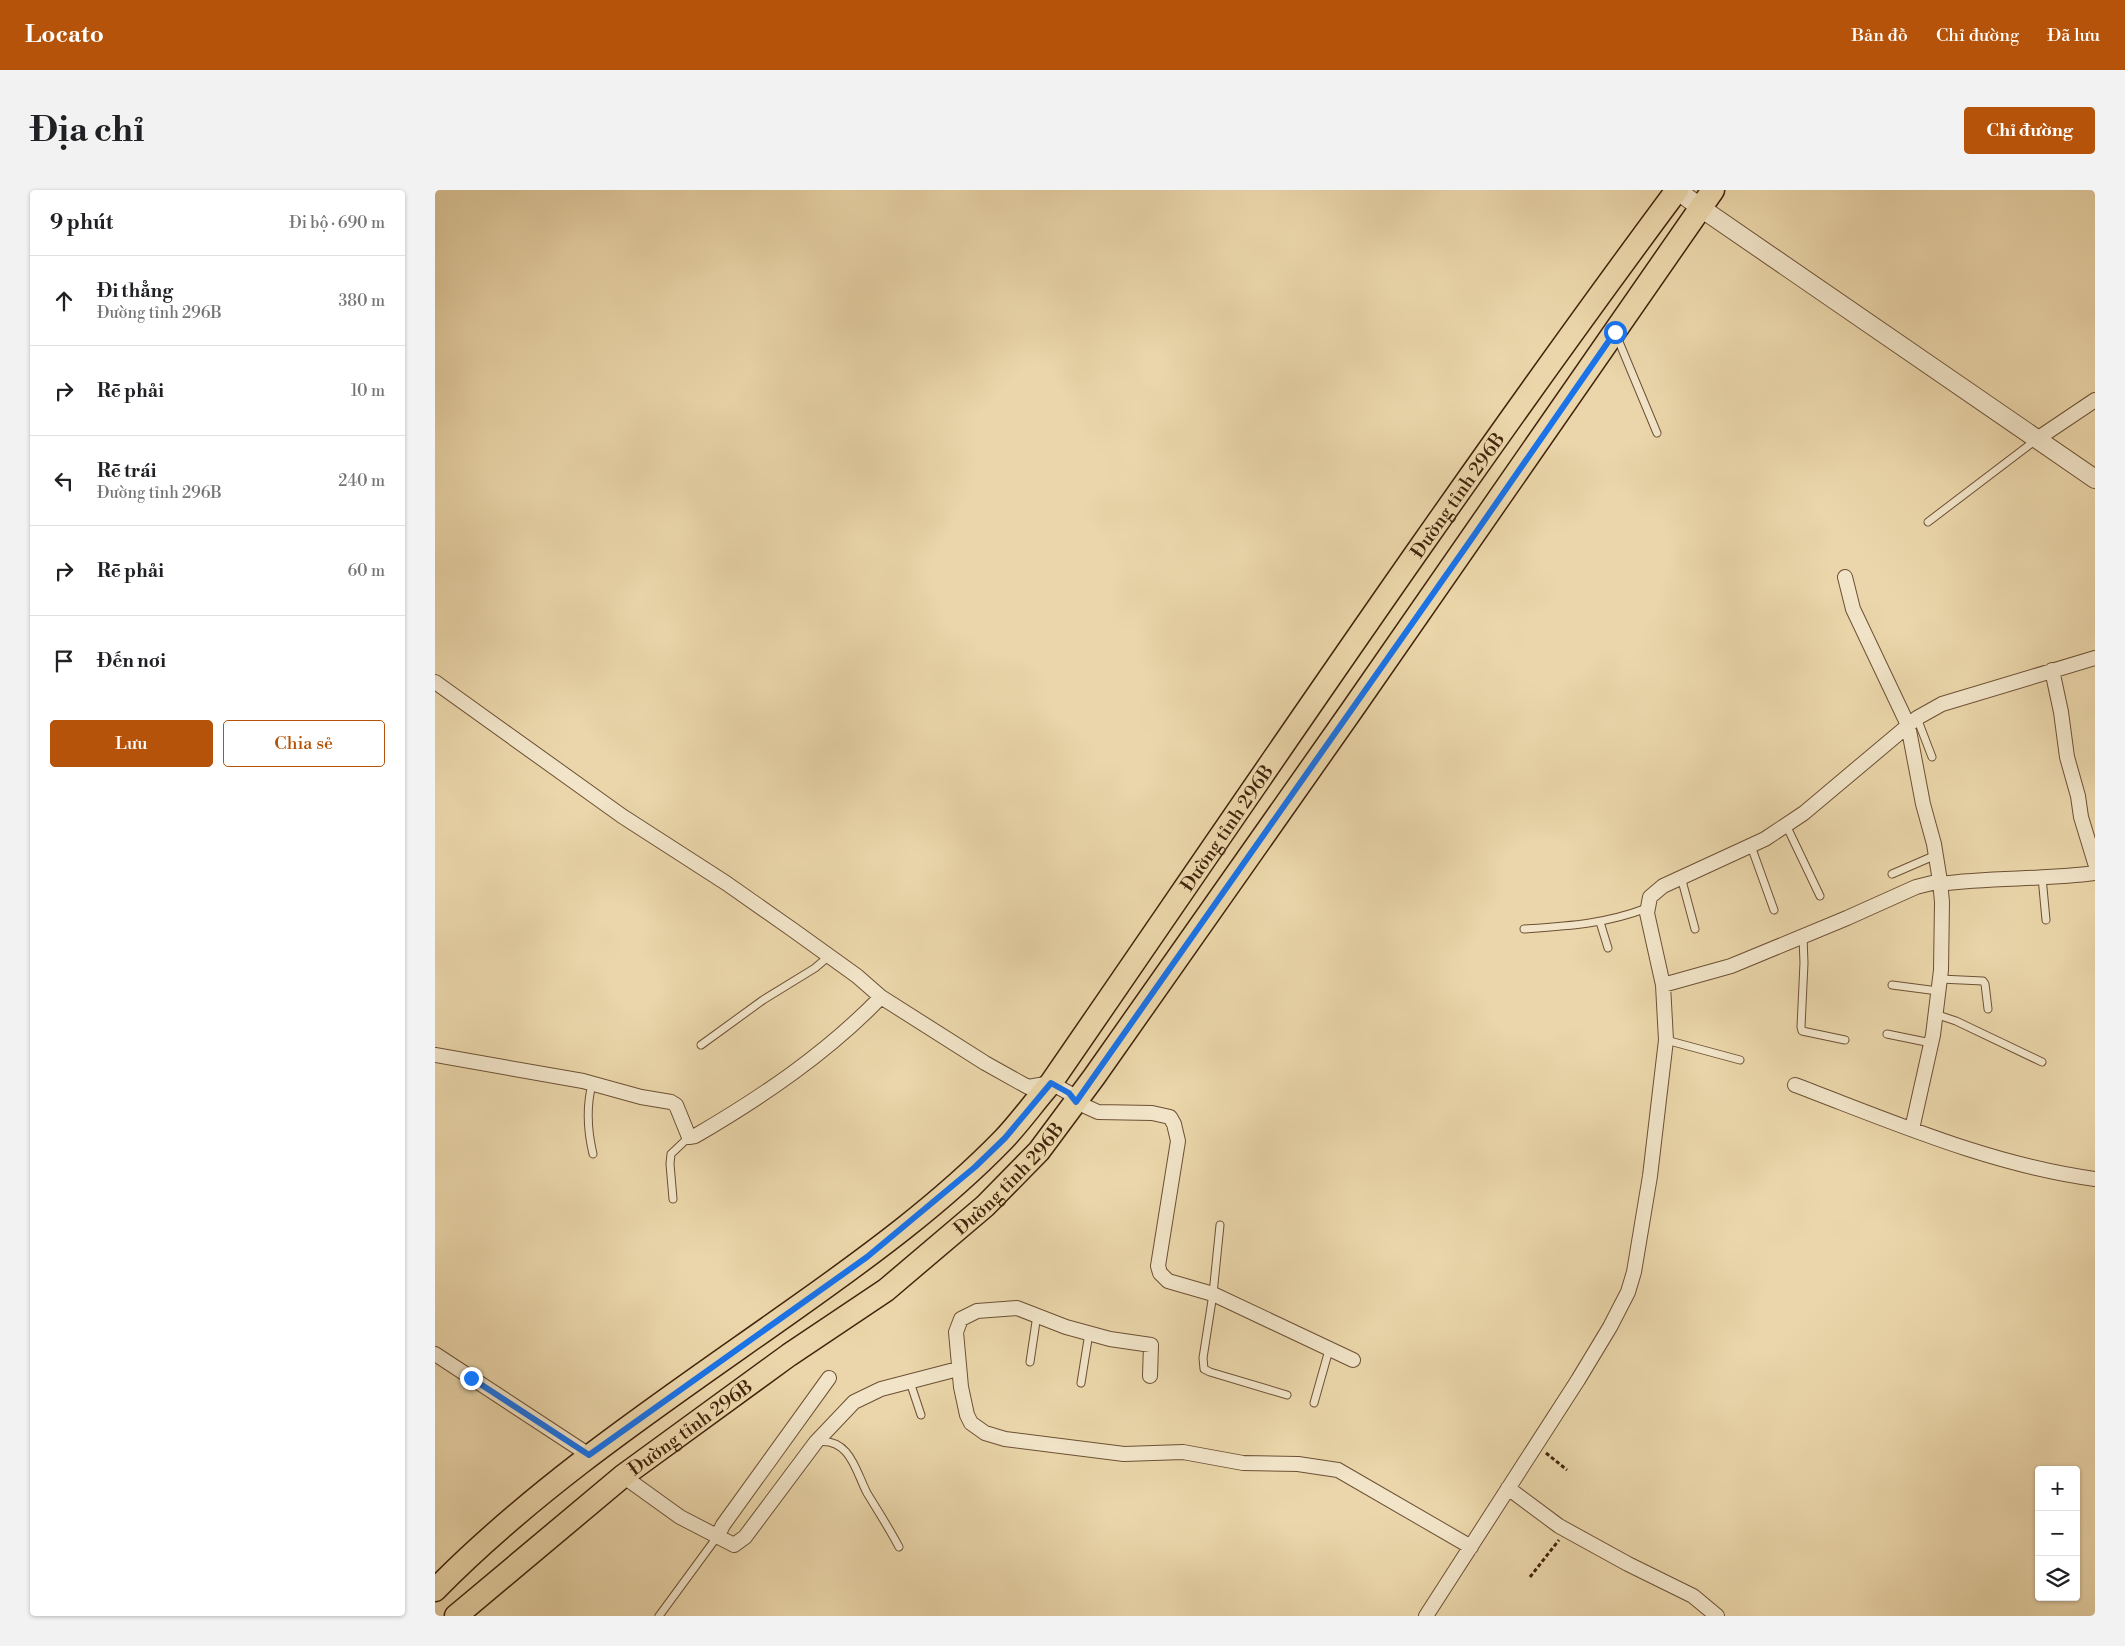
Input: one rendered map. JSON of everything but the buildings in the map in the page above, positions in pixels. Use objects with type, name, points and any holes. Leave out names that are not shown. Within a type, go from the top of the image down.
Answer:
[{"type":"main road","name":"Đường tỉnh 296B","points":[[435,1590],[462,1563],[589,1455],[867,1257],[981,1161],[1005,1138],[1051,1083],[1439,520],[1595,300],[1677,190]]},
{"type":"main road","name":"Đường tỉnh 296B","points":[[456,1616],[623,1476],[789,1356],[886,1290],[985,1206],[1039,1151],[1076,1102],[1468,544],[1713,190]]},
{"type":"street","points":[[1677,190],[2095,479]]},
{"type":"street","points":[[2037,439],[2095,400]]},
{"type":"street","points":[[1845,577],[1853,609],[1913,721],[1923,804],[1936,855],[1940,882],[1942,941],[1939,985],[1931,1043],[1913,1129]]},
{"type":"street","points":[[1426,1616],[1610,1327],[1628,1292],[1634,1272],[1649,1176],[1667,1040],[1663,985],[1648,908],[1650,898],[1663,886],[1751,846],[1786,825],[1845,780],[1913,721],[1942,704],[2095,658]]},
{"type":"street","points":[[2052,670],[2061,712],[2067,757],[2078,796],[2081,817],[2095,863]]},
{"type":"street","points":[[435,682],[622,816],[726,883],[857,976],[881,997],[929,1029],[1028,1087],[1051,1083],[1069,1093],[1076,1102],[1098,1112],[1152,1113],[1170,1117],[1174,1124],[1178,1141],[1158,1266],[1160,1273],[1168,1282],[1213,1294],[1353,1360]]},
{"type":"street","points":[[1663,985],[1731,966],[1803,938],[1916,887],[1940,882],[2095,873]]},
{"type":"street","points":[[435,1055],[540,1072],[641,1097],[671,1102],[676,1105],[689,1137],[699,1134],[789,1076],[859,1020],[881,997]]},
{"type":"street","points":[[1795,1086],[2010,1162],[2061,1175],[2095,1179]]},
{"type":"street","points":[[1150,1376],[1151,1345],[1066,1327],[1037,1314],[1017,1308],[1004,1307],[977,1310],[961,1319],[956,1332],[958,1369],[967,1415],[971,1423],[985,1433],[1005,1439],[1124,1454],[1183,1452],[1243,1463],[1298,1464],[1338,1470],[1471,1547]]},
{"type":"street","points":[[435,1354],[589,1455]]},
{"type":"street","points":[[623,1476],[680,1517],[717,1537],[735,1544],[745,1537],[816,1442],[854,1402],[881,1389],[958,1369]]},
{"type":"street","points":[[717,1537],[723,1525],[829,1378]]},
{"type":"street","points":[[1508,1488],[1567,1530],[1628,1564],[1693,1596],[1717,1616]]},
{"type":"lane","points":[[1615,332],[1657,433]]},
{"type":"lane","points":[[1928,522],[2037,439]]},
{"type":"lane","points":[[1913,721],[1932,757]]},
{"type":"lane","points":[[1786,825],[1820,896]]},
{"type":"lane","points":[[1751,846],[1774,910]]},
{"type":"lane","points":[[1892,874],[1936,855]]},
{"type":"lane","points":[[1681,877],[1695,929]]},
{"type":"lane","points":[[2042,877],[2046,920]]},
{"type":"lane","points":[[1524,929],[1600,922],[1621,918],[1648,908]]},
{"type":"lane","points":[[1600,922],[1608,948]]},
{"type":"lane","points":[[1803,938],[1802,1031],[1845,1040]]},
{"type":"lane","points":[[701,1046],[763,1000],[815,968],[829,956]]},
{"type":"lane","points":[[1892,985],[1939,985],[1983,981],[1988,1009]]},
{"type":"lane","points":[[1935,1014],[1964,1024],[2042,1062]]},
{"type":"lane","points":[[1887,1034],[1931,1043]]},
{"type":"lane","points":[[1667,1040],[1740,1060]]},
{"type":"lane","points":[[592,1084],[587,1104],[590,1142],[593,1154]]},
{"type":"lane","points":[[673,1199],[671,1154],[689,1137]]},
{"type":"lane","points":[[1220,1225],[1213,1294],[1203,1358],[1204,1369],[1287,1395]]},
{"type":"lane","points":[[1030,1362],[1037,1314]]},
{"type":"lane","points":[[1081,1383],[1089,1333]]},
{"type":"lane","points":[[1315,1404],[1329,1350]]},
{"type":"lane","points":[[910,1382],[921,1415]]},
{"type":"lane","points":[[816,1442],[832,1444],[841,1448],[855,1462],[866,1491],[899,1547]]},
{"type":"lane","points":[[659,1616],[717,1537]]},
{"type":"path","points":[[1536,1445],[1567,1470]]},
{"type":"path","points":[[1530,1577],[1567,1530]]},
{"type":"route","points":[[471,1378],[589,1455],[867,1257],[975,1167],[1005,1138],[1051,1083],[1069,1093],[1076,1102],[1615,332]]}]
